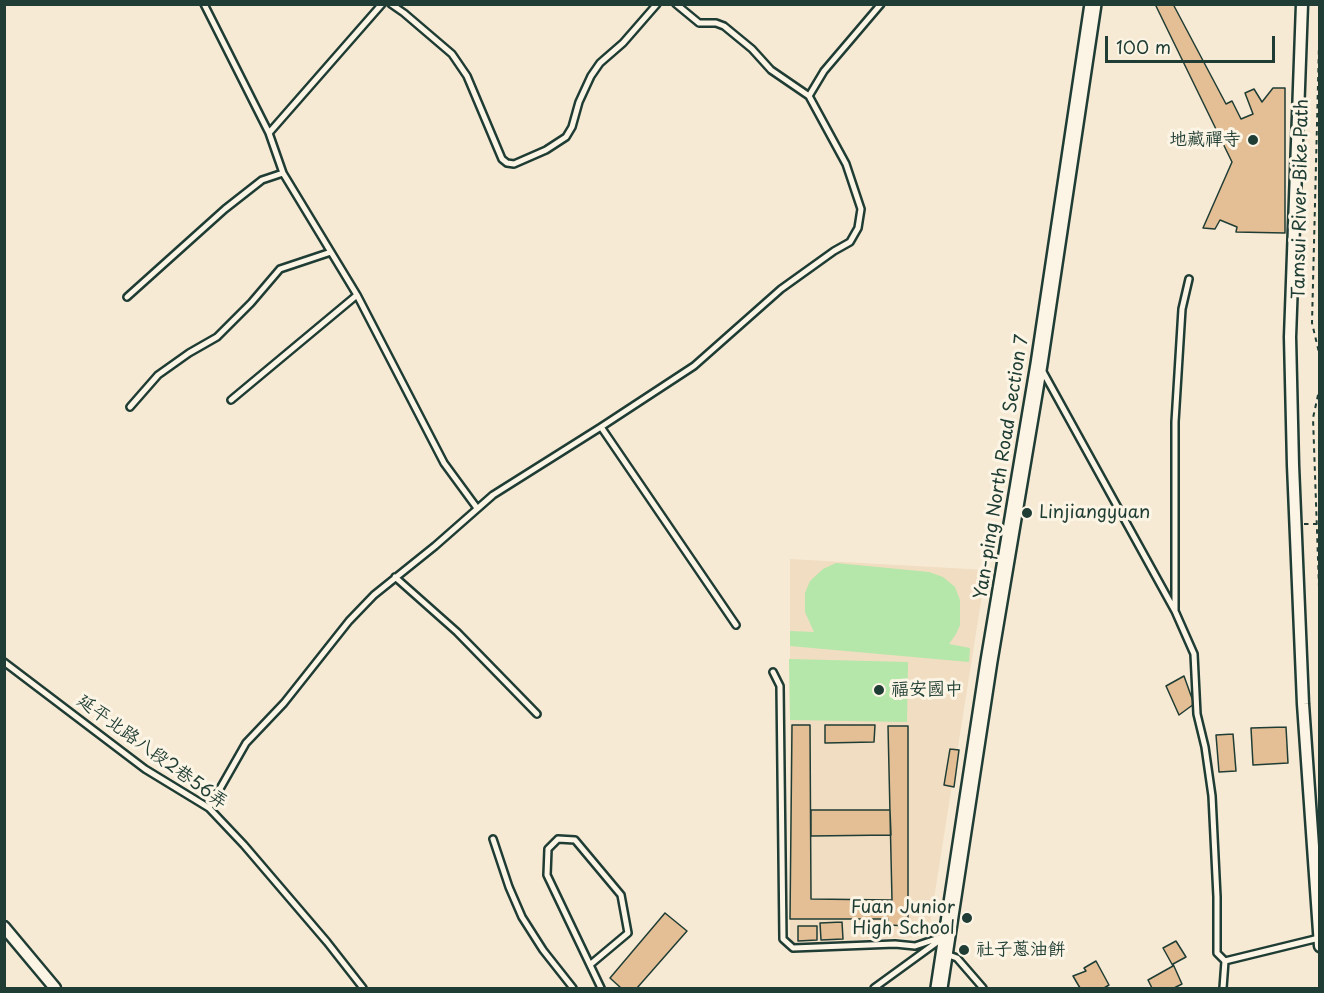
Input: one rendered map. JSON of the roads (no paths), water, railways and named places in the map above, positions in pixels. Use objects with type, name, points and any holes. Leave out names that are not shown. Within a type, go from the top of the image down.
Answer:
[{"type":"street","name":"Yan-ping North Road Section 7","points":[[939,988],[989,661],[1039,363],[1093,4]]},
{"type":"street","points":[[1302,4],[1290,337],[1303,704],[1319,942]]},
{"type":"street","points":[[4,927],[55,988]]},
{"type":"lane","points":[[204,4],[269,133],[284,173],[357,295],[444,464],[477,508]]},
{"type":"lane","points":[[269,133],[382,4]]},
{"type":"lane","points":[[391,4],[452,54],[466,76],[502,159],[507,164],[514,164],[546,150],[566,137],[591,76],[600,63],[624,43],[657,4]]},
{"type":"lane","points":[[209,808],[246,743],[284,703],[348,621],[395,577],[435,546],[493,495],[601,428],[694,366],[781,290],[850,242],[858,228],[861,209],[846,164],[809,96],[771,70],[752,49],[724,26],[716,23],[699,23],[676,4]]},
{"type":"lane","points":[[809,96],[824,71],[881,4]]},
{"type":"lane","points":[[127,297],[225,209],[262,180],[284,173]]},
{"type":"lane","points":[[130,407],[158,375],[189,352],[217,337],[251,303],[280,269],[331,252]]},
{"type":"lane","points":[[1175,612],[1175,422],[1182,309],[1189,279]]},
{"type":"lane","points":[[231,400],[357,295]]},
{"type":"lane","points":[[1039,363],[1175,612],[1194,654],[1197,714],[1205,747],[1212,796],[1217,953],[1225,961],[1223,988]]},
{"type":"lane","points":[[601,428],[736,625]]},
{"type":"lane","points":[[395,577],[457,632],[537,714]]},
{"type":"lane","name":"延平北路八段2巷56弄","points":[[4,662],[145,769],[209,808],[244,845],[327,942],[363,988]]},
{"type":"lane","points":[[773,672],[780,686],[783,939],[793,948],[895,944],[915,946],[946,936]]},
{"type":"lane","points":[[493,839],[522,917],[543,950],[573,988]]},
{"type":"lane","points":[[591,964],[628,933],[621,895],[575,840],[558,839],[548,849],[547,875],[601,988]]},
{"type":"lane","points":[[874,988],[946,936]]},
{"type":"lane","points":[[1225,961],[1319,942]]},
{"type":"lane","points":[[944,953],[957,958],[983,988]]},
{"type":"place","name":"地藏禪寺","points":[[1253,140]]},
{"type":"place","name":"Linjiangyuan","points":[[1027,513]]},
{"type":"place","name":"福安國中","points":[[879,690]]},
{"type":"place","name":"Fuan Junior High School","points":[[967,918]]},
{"type":"place","name":"社子蔥油餅","points":[[964,950]]}]
